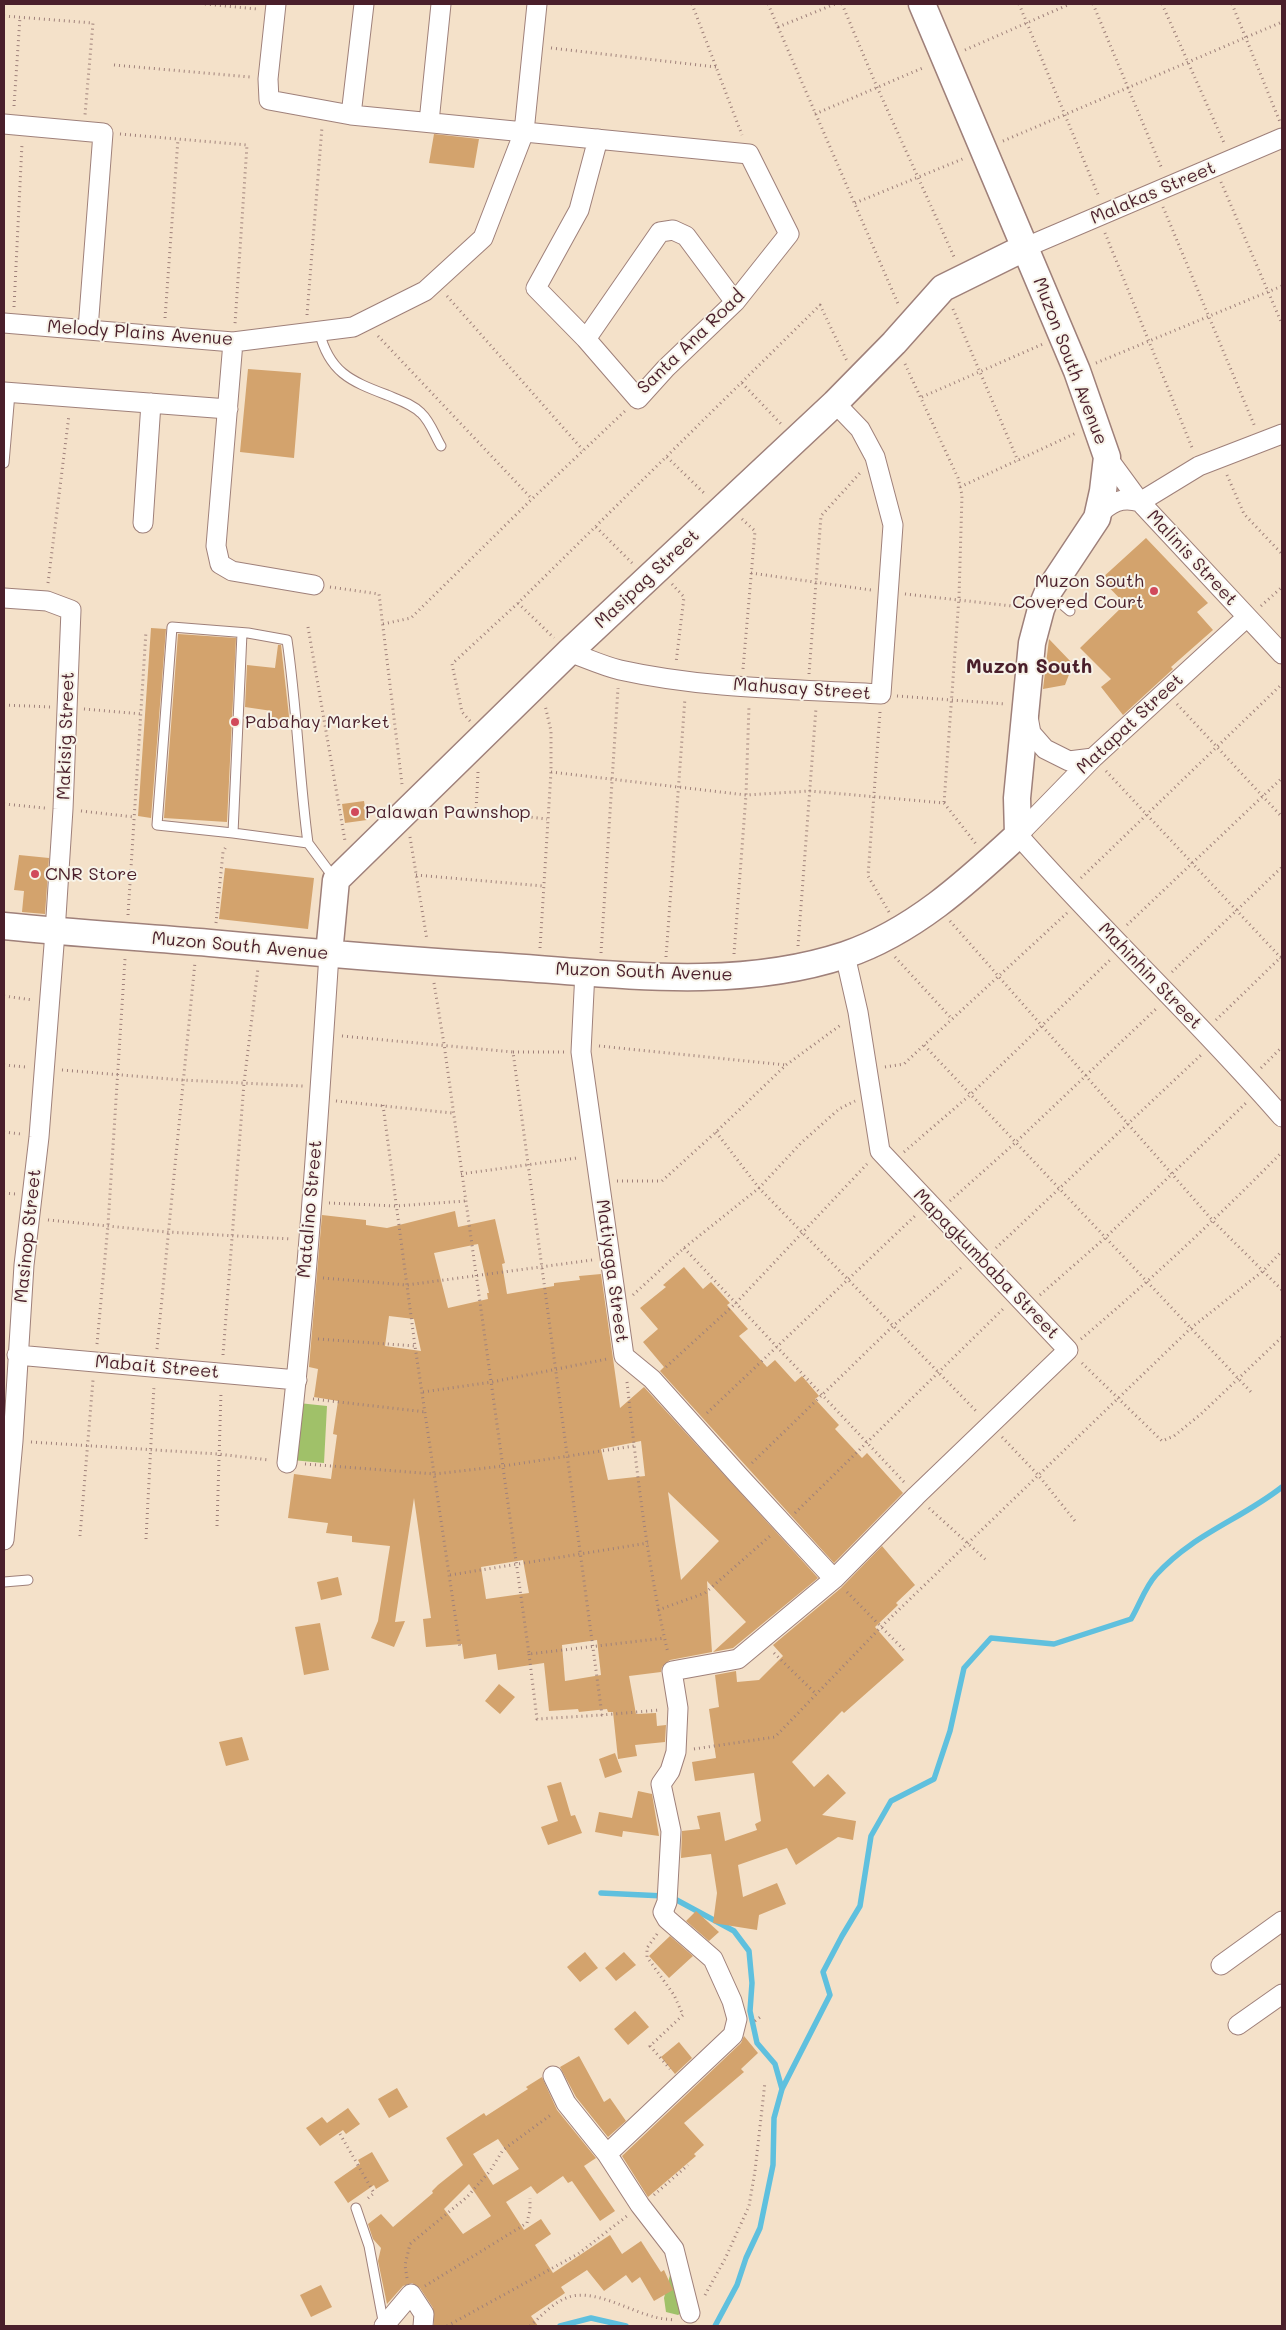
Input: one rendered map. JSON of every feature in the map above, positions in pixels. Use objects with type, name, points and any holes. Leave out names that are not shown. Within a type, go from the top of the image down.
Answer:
[{"type":"street","points":[[351,115],[364,4]]},
{"type":"street","points":[[429,122],[441,4]]},
{"type":"street","name":"Melody Plains Avenue","points":[[8,323],[234,342],[354,327],[425,291],[483,238],[524,132],[537,4]]},
{"type":"street","name":"Muzon South Avenue","points":[[4,926],[55,932],[430,962],[665,976],[732,977],[796,968],[845,955],[889,935],[938,906],[1018,835],[1017,798],[1032,642],[1044,600],[1097,516],[1103,491],[1107,457],[1078,371],[1024,248],[922,4]]},
{"type":"street","points":[[275,8],[268,79],[269,100],[351,115],[749,154]]},
{"type":"street","points":[[13,125],[103,133],[88,329]]},
{"type":"street","name":"Malakas Street","points":[[1024,248],[1282,138]]},
{"type":"street","name":"Santa Ana Road","points":[[598,139],[579,210],[536,288],[586,339],[638,399],[666,368],[735,302],[789,234],[749,154]]},
{"type":"street","points":[[586,339],[660,232],[673,230],[686,236],[735,302]]},
{"type":"street","name":"Masipag Street","points":[[342,873],[569,652],[857,382],[953,282],[1024,248]]},
{"type":"street","points":[[234,342],[216,546],[220,564],[232,571],[314,585]]},
{"type":"street","points":[[7,393],[228,409]]},
{"type":"street","points":[[143,524],[151,403]]},
{"type":"street","name":"Mahusay Street","points":[[569,652],[619,669],[680,679],[742,686],[881,694],[893,525],[875,457],[860,429],[835,403]]},
{"type":"street","points":[[1097,516],[1108,505],[1119,500],[1130,499],[1140,502],[1199,466],[1282,434]]},
{"type":"street","name":"Malinis Street","points":[[1107,457],[1140,502],[1282,654]]},
{"type":"street","name":"Makisig Street","points":[[4,598],[47,601],[71,610],[63,809],[55,932]]},
{"type":"street","name":"Matapat Street","points":[[1018,835],[1093,758],[1247,617]]},
{"type":"street","points":[[1026,705],[1031,733],[1045,749],[1069,760],[1093,758]]},
{"type":"street","name":"Mahinhin Street","points":[[1018,835],[1073,897],[1164,990],[1282,1117]]},
{"type":"street","points":[[329,954],[342,873]]},
{"type":"street","name":"Masinop Street","points":[[4,1540],[13,1441],[17,1355],[55,932]]},
{"type":"street","name":"Matalino Street","points":[[287,1463],[296,1388],[320,1093],[329,954]]},
{"type":"street","points":[[845,955],[858,1012],[885,1157]]},
{"type":"street","name":"Matiyaga Street","points":[[592,972],[581,1048],[624,1356],[652,1379],[738,1476],[834,1579]]},
{"type":"street","name":"Mapagkumbaba Street","points":[[672,1671],[738,1659],[834,1579],[916,1496],[1068,1350],[885,1157]]},
{"type":"street","name":"Mabait Street","points":[[17,1355],[222,1372],[296,1388]]},
{"type":"street","points":[[607,2154],[733,2035],[738,2019],[732,2000],[713,1959],[665,1915],[671,1832],[661,1781],[670,1771],[676,1752],[678,1708],[672,1671]]},
{"type":"street","points":[[1221,1965],[1282,1921]]},
{"type":"street","points":[[1238,2025],[1282,1994]]},
{"type":"street","points":[[553,2076],[566,2103],[607,2154],[640,2206],[674,2249],[690,2313]]},
{"type":"street","points":[[384,2326],[411,2294],[424,2314],[423,2326]]},
{"type":"lane","points":[[312,332],[328,359],[340,370],[363,385],[407,403],[423,414],[441,446]]},
{"type":"lane","points":[[4,463],[7,393]]},
{"type":"lane","points":[[1044,600],[1070,611]]},
{"type":"lane","points":[[308,843],[300,786],[295,690],[287,640],[242,633],[172,627],[157,824],[308,843],[342,873]]},
{"type":"lane","points":[[233,833],[242,633]]},
{"type":"lane","points":[[4,1582],[28,1580]]},
{"type":"lane","points":[[356,2208],[369,2246],[384,2326]]},
{"type":"path","points":[[205,4],[275,8]]},
{"type":"path","points":[[692,4],[749,154]]},
{"type":"path","points":[[768,4],[855,203],[922,398],[960,487],[962,523],[959,600],[944,803],[990,861]]},
{"type":"path","points":[[778,27],[835,4]]},
{"type":"path","points":[[842,4],[918,179],[981,372],[1018,461]]},
{"type":"path","points":[[1019,4],[1065,115],[1149,340],[1199,466]]},
{"type":"path","points":[[1093,4],[1128,88],[1163,190],[1210,316],[1262,442]]},
{"type":"path","points":[[1162,4],[1232,160]]},
{"type":"path","points":[[1232,4],[1282,127]]},
{"type":"path","points":[[4,16],[93,23],[84,131]]},
{"type":"path","points":[[8,323],[13,125],[20,17]]},
{"type":"path","points":[[855,203],[918,179],[1282,22]]},
{"type":"path","points":[[533,46],[716,67]]},
{"type":"path","points":[[114,65],[268,79]]},
{"type":"path","points":[[312,332],[324,110]]},
{"type":"path","points":[[103,133],[247,145],[234,342]]},
{"type":"path","points":[[164,336],[178,139]]},
{"type":"path","points":[[1214,168],[1282,324]]},
{"type":"path","points":[[435,282],[583,450]]},
{"type":"path","points":[[1078,371],[1282,286]]},
{"type":"path","points":[[484,736],[462,712],[452,664],[518,603],[820,306],[857,382]]},
{"type":"path","points":[[365,321],[408,370],[532,499]]},
{"type":"path","points":[[922,398],[1062,335]]},
{"type":"path","points":[[742,382],[796,440]]},
{"type":"path","points":[[47,601],[55,516],[71,398]]},
{"type":"path","points":[[383,624],[411,618],[532,499],[638,399]]},
{"type":"path","points":[[960,487],[1097,423]]},
{"type":"path","points":[[666,457],[755,531],[742,686],[749,690],[746,795],[732,977]]},
{"type":"path","points":[[796,968],[810,791],[815,582],[821,516],[875,457]]},
{"type":"path","points":[[1221,458],[1238,504],[1244,514],[1282,554]]},
{"type":"path","points":[[596,526],[653,574],[684,597],[677,787],[665,976]]},
{"type":"path","points":[[751,574],[959,600],[1044,600]]},
{"type":"path","points":[[314,585],[379,594],[406,812],[444,1044],[452,1114],[492,1382],[537,1719],[678,1708]]},
{"type":"path","points":[[1247,617],[1282,587]]},
{"type":"path","points":[[518,603],[569,652]]},
{"type":"path","points":[[308,628],[342,873]]},
{"type":"path","points":[[80,1536],[108,1225],[146,631]]},
{"type":"path","points":[[592,972],[614,778],[619,669]]},
{"type":"path","points":[[538,682],[551,732],[551,772],[543,886],[540,969]]},
{"type":"path","points":[[868,1070],[904,1064],[998,976],[1073,897],[1147,813],[1282,684]]},
{"type":"path","points":[[1164,691],[1282,817]]},
{"type":"path","points":[[952,1019],[889,935],[868,876],[881,694],[1026,705]]},
{"type":"path","points":[[4,705],[142,714]]},
{"type":"path","points":[[465,754],[478,769],[476,810],[547,819]]},
{"type":"path","points":[[738,1476],[894,1326],[980,1257],[1059,1189],[1128,1124],[1282,958],[1093,758]]},
{"type":"path","points":[[551,772],[746,795],[810,791],[944,803]]},
{"type":"path","points":[[652,1379],[736,1303],[802,1233],[885,1157],[970,1095],[1041,1025],[1193,863],[1282,778]]},
{"type":"path","points":[[4,804],[134,818]]},
{"type":"path","points":[[146,1539],[155,1366],[182,1080],[205,943],[223,852],[233,833]]},
{"type":"path","points":[[694,1426],[848,1280],[932,1208],[1015,1143],[1086,1077],[1236,910],[1282,867]]},
{"type":"path","points":[[416,875],[543,886]]},
{"type":"path","points":[[938,906],[1214,1222],[1282,1290]]},
{"type":"path","points":[[217,1526],[222,1372],[232,1236],[244,1083],[261,949]]},
{"type":"path","points":[[4,996],[49,1002]]},
{"type":"path","points":[[599,1181],[662,1181],[786,1065],[858,1012]]},
{"type":"path","points":[[324,1035],[444,1044],[513,1052],[581,1048],[786,1065]]},
{"type":"path","points":[[924,1045],[1251,1392]]},
{"type":"path","points":[[658,1610],[705,1592],[783,1524],[868,1444],[938,1372],[1022,1302],[1105,1238],[1172,1174],[1254,1085],[1282,1047]]},
{"type":"path","points":[[513,1052],[569,1455],[602,1715]]},
{"type":"path","points":[[44,1068],[182,1080],[244,1083],[452,1114]]},
{"type":"path","points":[[616,1301],[628,1300],[684,1248],[759,1188],[800,1143],[839,1109],[847,1104],[873,1096]]},
{"type":"path","points":[[383,1105],[415,1346],[460,1648]]},
{"type":"path","points":[[716,1132],[759,1188],[990,1425],[1038,1476],[1075,1521]]},
{"type":"path","points":[[1282,1152],[1214,1222],[1148,1282],[1068,1350],[1120,1398],[1152,1433],[1162,1441],[1183,1430],[1282,1337]]},
{"type":"path","points":[[461,1174],[595,1155]]},
{"type":"path","points":[[310,1202],[396,1206],[465,1202]]},
{"type":"path","points":[[30,1218],[167,1232],[308,1240]]},
{"type":"path","points":[[684,1248],[916,1496],[986,1560]]},
{"type":"path","points":[[676,1752],[776,1736],[881,1627],[1191,1328],[1263,1271],[1282,1252]]},
{"type":"path","points":[[305,1276],[407,1285],[610,1258]]},
{"type":"path","points":[[300,1338],[415,1346]]},
{"type":"path","points":[[423,1392],[492,1382],[624,1356],[634,1446],[658,1610],[672,1671]]},
{"type":"path","points":[[296,1388],[426,1412]]},
{"type":"path","points":[[13,1441],[218,1454],[287,1463],[435,1474],[503,1466],[634,1446]]},
{"type":"path","points":[[450,1574],[581,1552],[648,1544]]},
{"type":"path","points":[[834,1579],[904,1650]]},
{"type":"path","points":[[529,1654],[665,1638]]},
{"type":"path","points":[[761,1640],[816,1694]]},
{"type":"path","points":[[665,1915],[647,1948],[647,1957],[674,1995],[683,2015],[650,2046],[682,2083]]},
{"type":"path","points":[[530,2326],[557,2303],[567,2297],[577,2296],[600,2298],[654,2317],[675,2320],[690,2313],[708,2291],[749,2206],[765,2082]]},
{"type":"path","points":[[530,2198],[530,2210],[526,2223],[411,2294],[405,2266],[410,2244],[467,2196],[490,2171],[504,2150],[566,2103]]},
{"type":"path","points":[[340,2134],[374,2192],[356,2208]]},
{"type":"path","points":[[447,2326],[578,2254],[640,2206],[688,2165]]},
{"type":"green space","points":[[289,1402],[327,1406],[324,1463],[281,1459]]},
{"type":"green space","points":[[675,2273],[693,2305],[678,2315],[666,2312],[664,2298],[670,2275]]},
{"type":"building","points":[[434,134],[479,139],[474,168],[429,163]]},
{"type":"building","points":[[248,369],[301,373],[294,458],[240,452]]},
{"type":"building","points":[[1146,538],[1208,603],[1197,612],[1213,630],[1171,667],[1173,669],[1123,715],[1101,687],[1111,679],[1080,648],[1125,604],[1101,579]]},
{"type":"building","points":[[151,628],[166,629],[151,818],[138,816]]},
{"type":"building","points":[[178,634],[236,638],[227,822],[164,818]]},
{"type":"building","points":[[1049,639],[1073,664],[1065,685],[1043,689]]},
{"type":"building","points":[[278,645],[281,645],[290,725],[271,721],[272,711],[245,707],[247,665],[275,668]]},
{"type":"building","name":"Palawan Pawnshop","points":[[364,801],[367,820],[345,823],[342,804]]},
{"type":"building","name":"CNR Store","points":[[19,855],[49,858],[45,914],[22,912],[24,891],[14,890]]},
{"type":"building","points":[[225,868],[314,878],[308,929],[219,919]]},
{"type":"building","points":[[455,1211],[458,1227],[495,1219],[505,1263],[502,1264],[507,1294],[554,1286],[554,1283],[580,1280],[579,1276],[601,1274],[620,1408],[644,1387],[818,1578],[733,1648],[713,1652],[746,1622],[707,1581],[712,1652],[670,1660],[662,1667],[661,1672],[629,1676],[636,1714],[656,1713],[657,1726],[666,1725],[665,1742],[635,1745],[637,1756],[618,1759],[613,1712],[608,1712],[607,1709],[579,1712],[578,1709],[549,1711],[544,1663],[498,1670],[496,1654],[464,1659],[462,1644],[426,1647],[423,1619],[431,1618],[414,1498],[395,1622],[405,1621],[394,1647],[371,1638],[378,1621],[390,1546],[352,1542],[352,1536],[326,1533],[328,1523],[288,1518],[294,1474],[331,1479],[337,1435],[333,1434],[338,1401],[314,1397],[318,1369],[309,1367],[322,1215],[366,1220],[366,1225],[387,1228]],"holes":[[[478,1244],[489,1293],[487,1293],[488,1299],[448,1308],[434,1253]],[[389,1316],[414,1319],[421,1351],[385,1346]],[[641,1441],[645,1476],[608,1480],[601,1449]],[[668,1492],[719,1541],[681,1580]],[[523,1560],[529,1593],[486,1599],[481,1567]],[[597,1640],[601,1675],[565,1681],[562,1645]]]},
{"type":"building","points":[[684,1267],[703,1289],[711,1282],[730,1303],[727,1305],[748,1329],[739,1336],[767,1367],[775,1360],[795,1382],[802,1376],[819,1396],[815,1399],[839,1425],[835,1429],[862,1458],[867,1453],[903,1493],[834,1563],[660,1371],[664,1367],[643,1342],[658,1329],[640,1308],[666,1287],[663,1285]]},
{"type":"building","points":[[882,1546],[915,1585],[875,1627],[904,1660],[844,1713],[842,1711],[792,1762],[814,1787],[828,1774],[846,1793],[822,1815],[856,1821],[853,1840],[838,1837],[796,1865],[787,1848],[738,1865],[743,1897],[777,1883],[786,1904],[759,1915],[757,1930],[713,1923],[717,1893],[711,1854],[681,1858],[682,1831],[700,1829],[697,1816],[720,1812],[725,1841],[757,1830],[755,1824],[761,1821],[754,1773],[695,1781],[692,1762],[716,1758],[709,1709],[719,1707],[715,1675],[736,1671],[737,1682],[759,1680],[783,1656],[773,1645],[841,1588]]},
{"type":"building","points":[[338,1577],[342,1595],[321,1600],[317,1582]]},
{"type":"building","points":[[320,1623],[329,1670],[304,1675],[295,1627]]},
{"type":"building","points":[[499,1684],[515,1697],[500,1714],[485,1701]]},
{"type":"building","points":[[242,1737],[249,1760],[226,1766],[219,1742]]},
{"type":"building","points":[[615,1753],[622,1772],[605,1778],[599,1759]]},
{"type":"building","points":[[561,1782],[571,1816],[575,1815],[582,1833],[548,1845],[541,1827],[558,1821],[547,1786]]},
{"type":"building","points":[[638,1791],[652,1794],[659,1836],[623,1831],[622,1837],[595,1832],[599,1812],[632,1818]]},
{"type":"building","points":[[696,1911],[719,1932],[709,1941],[686,1921]]},
{"type":"building","points":[[670,1936],[693,1956],[669,1978],[649,1956]]},
{"type":"building","points":[[585,1952],[598,1968],[580,1982],[567,1967]]},
{"type":"building","points":[[624,1952],[636,1965],[616,1981],[605,1968]]},
{"type":"building","points":[[635,2011],[649,2027],[628,2045],[614,2029]]},
{"type":"building","points":[[744,2036],[758,2053],[741,2069],[744,2072],[684,2123],[704,2145],[694,2154],[696,2156],[648,2197],[622,2156],[741,2043]]},
{"type":"building","points":[[679,2042],[692,2058],[675,2074],[661,2057]]},
{"type":"building","points":[[579,2056],[604,2102],[610,2098],[626,2121],[608,2137],[576,2097],[560,2067]]},
{"type":"building","points":[[542,2077],[557,2110],[596,2158],[584,2166],[615,2211],[600,2221],[572,2181],[568,2183],[563,2176],[537,2194],[531,2186],[506,2202],[524,2230],[541,2219],[551,2234],[535,2245],[553,2273],[610,2235],[622,2254],[641,2241],[661,2272],[664,2270],[673,2290],[654,2301],[640,2277],[632,2283],[626,2275],[604,2291],[587,2270],[561,2287],[565,2293],[531,2316],[538,2326],[434,2326],[433,2308],[420,2288],[412,2283],[403,2286],[387,2304],[378,2261],[381,2248],[373,2239],[368,2224],[381,2214],[393,2227],[433,2193],[432,2191],[438,2185],[463,2165],[446,2138],[484,2113],[486,2116],[528,2089],[526,2087]],"holes":[[[498,2139],[519,2169],[493,2185],[473,2154]],[[469,2184],[491,2216],[463,2234],[444,2209]]]},
{"type":"building","points":[[397,2088],[408,2107],[389,2118],[378,2099]]},
{"type":"building","points":[[348,2108],[360,2124],[346,2134],[343,2130],[320,2146],[306,2128],[322,2117],[327,2123]]},
{"type":"building","points":[[372,2152],[389,2181],[376,2189],[374,2185],[348,2203],[334,2182],[360,2164],[358,2160]]},
{"type":"building","points":[[321,2285],[332,2307],[311,2317],[300,2295]]},
{"type":"waterway","points":[[715,2326],[737,2285],[746,2258],[760,2228],[773,2165],[774,2118],[782,2089],[830,1995],[823,1972],[860,1906],[871,1836],[891,1801],[934,1779],[950,1731],[964,1668],[991,1638],[1054,1644],[1131,1619],[1152,1580],[1170,1561],[1201,1538],[1266,1499],[1282,1487]]},
{"type":"waterway","points":[[601,1893],[664,1896]]},
{"type":"waterway","points":[[673,1898],[734,1931],[749,1951],[752,1983],[750,2011],[757,2043],[775,2064],[782,2089]]},
{"type":"waterway","points":[[560,2326],[591,2318],[626,2326]]},
{"type":"place","name":"Muzon South Covered Court","points":[[1154,591]]},
{"type":"place","name":"Pabahay Market","points":[[235,722]]},
{"type":"place","name":"Palawan Pawnshop","points":[[355,812]]},
{"type":"place","name":"CNR Store","points":[[35,874]]},
{"type":"district","name":"Muzon South","points":[[1029,667]]}]
